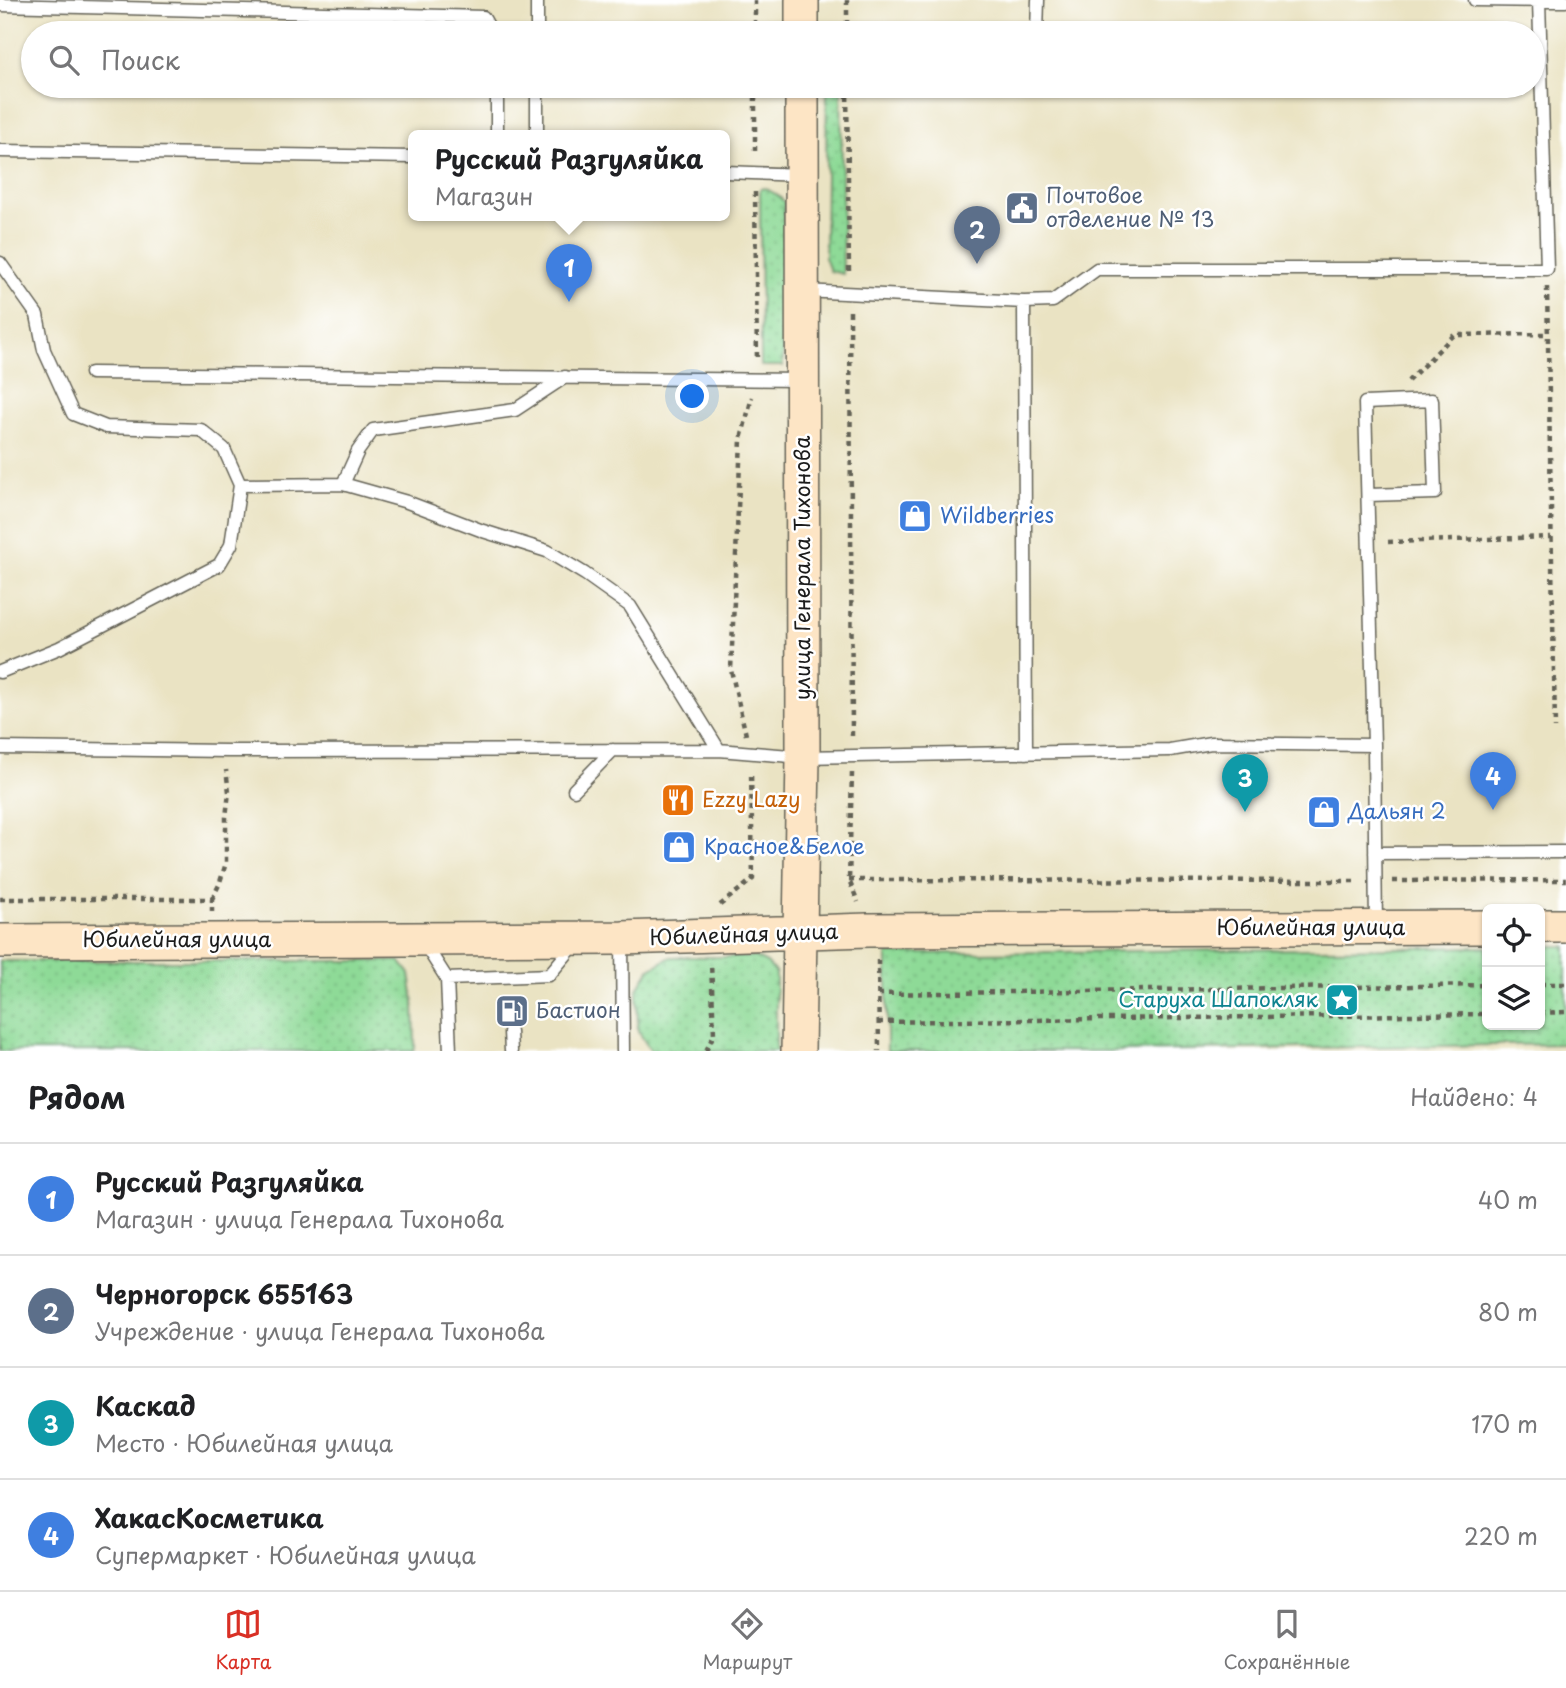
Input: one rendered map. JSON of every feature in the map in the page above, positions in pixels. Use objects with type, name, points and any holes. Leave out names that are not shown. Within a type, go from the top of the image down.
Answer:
[{"type":"main road","points":[[802,21],[803,0]]},
{"type":"main road","name":"улица Генерала Тихонова","points":[[798,1051],[803,757],[802,98]]},
{"type":"main road","points":[[1545,926],[1566,926]]},
{"type":"main road","name":"Юбилейная улица","points":[[0,941],[622,938],[867,930],[1482,927]]},
{"type":"lane","points":[[537,0],[537,21]]},
{"type":"lane","points":[[1037,21],[1038,0]]},
{"type":"lane","points":[[1475,0],[1566,1]]},
{"type":"lane","points":[[1539,1],[1540,21]]},
{"type":"lane","points":[[0,5],[298,6],[483,17],[485,21]]},
{"type":"lane","points":[[497,98],[498,130]]},
{"type":"lane","points":[[537,98],[537,130]]},
{"type":"lane","points":[[803,291],[1024,302],[1053,301],[1097,269],[1547,269],[1542,98]]},
{"type":"lane","points":[[0,151],[408,157]]},
{"type":"lane","points":[[730,172],[803,175]]},
{"type":"lane","points":[[0,262],[37,315],[44,350],[74,414],[106,427],[201,430],[224,449],[240,485],[231,545],[219,565],[60,648],[0,672]]},
{"type":"lane","points":[[1024,302],[1026,753]]},
{"type":"lane","points":[[91,373],[804,380]]},
{"type":"lane","points":[[343,484],[358,451],[373,430],[515,410],[565,377]]},
{"type":"lane","points":[[1368,495],[1435,493],[1432,400],[1366,402],[1376,928]]},
{"type":"lane","points":[[240,485],[343,484],[407,502],[483,531],[547,551],[630,606],[719,750]]},
{"type":"lane","points":[[0,748],[228,751],[719,750],[803,757],[1170,750],[1211,743],[1374,745]]},
{"type":"lane","points":[[574,790],[613,750]]},
{"type":"lane","points":[[1375,853],[1566,852]]},
{"type":"lane","points":[[447,979],[509,984],[549,975],[580,938]]},
{"type":"lane","points":[[622,938],[623,1051]]},
{"type":"lane","points":[[422,939],[447,979],[450,1051]]},
{"type":"lane","points":[[510,1032],[511,1051]]},
{"type":"path","points":[[755,0],[755,21]]},
{"type":"path","points":[[847,0],[847,21]]},
{"type":"path","points":[[752,879],[750,753],[731,670],[741,439],[757,379],[755,98]]},
{"type":"path","points":[[847,98],[852,755],[849,880],[867,930],[878,951],[879,1051]]},
{"type":"path","points":[[1547,269],[1555,729]]},
{"type":"path","points":[[1388,402],[1454,335],[1548,334]]},
{"type":"path","points":[[1369,542],[1551,537]]},
{"type":"path","points":[[212,899],[226,863],[228,751]]},
{"type":"path","points":[[849,880],[1566,880]]},
{"type":"path","points":[[706,1051],[714,1034],[711,955]]},
{"type":"path","points":[[1545,984],[1566,984]]},
{"type":"path","points":[[878,994],[1482,985]]},
{"type":"path","points":[[1545,1013],[1566,1012]]},
{"type":"path","points":[[878,1022],[1482,1014]]},
{"type":"green space","points":[[827,98],[841,98],[843,274],[830,271],[825,258]]},
{"type":"green space","points":[[765,188],[784,202],[783,366],[761,366],[760,189]]},
{"type":"green space","points":[[1545,946],[1566,946],[1566,1044],[1108,1051],[887,1051],[887,954],[1482,947],[1482,1030],[1545,1030]]},
{"type":"green space","points":[[671,957],[755,957],[767,963],[776,973],[776,1051],[651,1051],[638,1031],[637,990],[650,969]]},
{"type":"green space","points":[[0,961],[400,961],[410,974],[415,1047],[414,1051],[0,1051]]},
{"type":"place","name":"Почтовое отделение № 13","points":[[1022,208]]},
{"type":"place","name":"Черногорск 655163","points":[[977,264]]},
{"type":"place","name":"Русский Разгуляйка","points":[[569,302]]},
{"type":"place","name":"Wildberries","points":[[915,516]]},
{"type":"place","name":"Ezzy Lazy","points":[[678,800]]},
{"type":"place","name":"ХакасКосметика","points":[[1493,810]]},
{"type":"place","name":"Каскад","points":[[1245,812]]},
{"type":"place","name":"Дальян 2","points":[[1324,812]]},
{"type":"place","name":"Красное&Белое","points":[[679,847]]},
{"type":"place","name":"Старуха Шапокляк","points":[[1342,1000]]},
{"type":"place","name":"Бастион","points":[[512,1011]]}]
